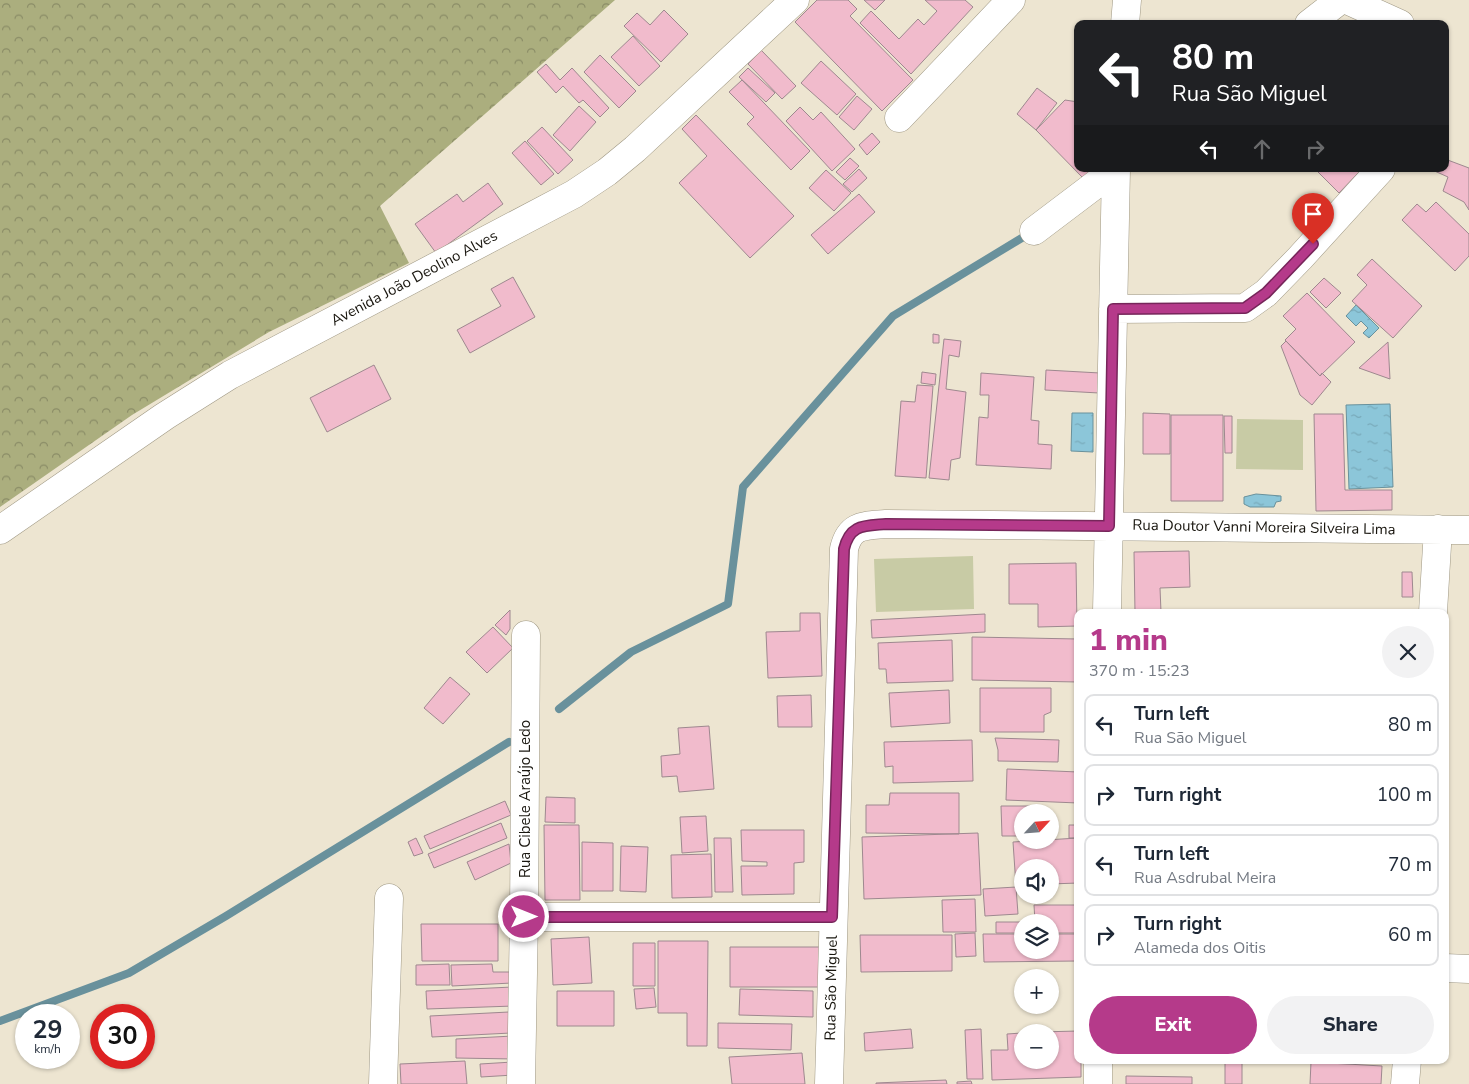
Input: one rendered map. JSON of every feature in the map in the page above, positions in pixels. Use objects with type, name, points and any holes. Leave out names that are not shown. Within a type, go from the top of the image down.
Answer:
[{"type":"street","name":"Avenida João Deolino Alves","points":[[4,527],[165,416],[230,375],[574,194],[635,149],[795,0]]},
{"type":"street","points":[[899,118],[1010,0]]},
{"type":"street","points":[[1126,20],[1127,0]]},
{"type":"street","points":[[1314,20],[1340,0]]},
{"type":"street","points":[[1347,0],[1391,20]]},
{"type":"street","points":[[1034,230],[1112,172]]},
{"type":"street","points":[[1107,609],[1116,172]]},
{"type":"street","points":[[1113,309],[1245,308],[1266,293],[1378,172]]},
{"type":"street","name":"Rua Doutor Vanni Moreira Silveira Lima","points":[[851,533],[864,526],[886,524],[1469,530]]},
{"type":"street","points":[[1433,609],[1438,529]]},
{"type":"street","name":"Rua São Miguel","points":[[829,1084],[832,917],[844,549],[846,540],[851,533]]},
{"type":"street","name":"Rua Cibele Araújo Ledo","points":[[522,1084],[526,635]]},
{"type":"street","points":[[383,1084],[389,898]]},
{"type":"street","points":[[524,917],[832,917]]},
{"type":"street","points":[[1449,968],[1469,969]]},
{"type":"street","points":[[1098,1064],[1098,1084]]},
{"type":"street","points":[[1405,1084],[1407,1064]]},
{"type":"green space","points":[[0,0],[615,0],[380,206],[409,263],[269,332],[132,415],[0,507]]},
{"type":"green space","points":[[1237,419],[1303,420],[1303,470],[1236,469]]},
{"type":"green space","points":[[973,556],[974,609],[876,612],[874,559]]},
{"type":"water","points":[[1356,305],[1379,328],[1369,338],[1363,333],[1368,328],[1361,321],[1356,326],[1346,316]]},
{"type":"water","points":[[1390,404],[1393,487],[1349,489],[1346,405]]},
{"type":"water","points":[[1072,413],[1093,413],[1093,452],[1071,451]]},
{"type":"water","points":[[1256,494],[1281,496],[1281,501],[1276,502],[1274,507],[1250,507],[1244,504],[1244,497]]},
{"type":"building","points":[[817,0],[848,0],[857,9],[850,16],[913,80],[882,111],[795,22]]},
{"type":"building","points":[[864,0],[885,0],[875,10]]},
{"type":"building","points":[[925,0],[965,0],[973,7],[911,74],[860,23],[871,11],[899,39],[918,19],[924,25],[937,11]]},
{"type":"building","points":[[664,10],[688,34],[661,62],[624,26],[637,13],[650,25]]},
{"type":"building","points":[[633,36],[660,66],[639,86],[611,57]]},
{"type":"building","points":[[761,50],[796,86],[782,99],[748,64]]},
{"type":"building","points":[[600,55],[636,91],[619,108],[584,72]]},
{"type":"building","points":[[821,61],[856,94],[837,115],[801,83]]},
{"type":"building","points":[[546,64],[560,80],[572,68],[609,108],[600,117],[583,100],[579,103],[563,86],[556,93],[537,72]]},
{"type":"building","points":[[748,68],[775,93],[766,102],[739,77]]},
{"type":"building","points":[[742,80],[810,151],[791,170],[747,124],[754,117],[729,92]]},
{"type":"building","points":[[1037,88],[1057,103],[1036,130],[1017,114]]},
{"type":"building","points":[[857,96],[872,109],[854,130],[839,117]]},
{"type":"building","points":[[1065,100],[1074,101],[1074,169],[1036,130]]},
{"type":"building","points":[[579,106],[596,122],[570,151],[553,135]]},
{"type":"building","points":[[800,107],[813,120],[821,112],[855,149],[832,171],[786,121]]},
{"type":"building","points":[[696,115],[794,216],[750,258],[679,183],[707,156],[682,129]]},
{"type":"building","points":[[542,127],[573,160],[558,174],[527,141]]},
{"type":"building","points":[[872,133],[880,142],[867,155],[859,145]]},
{"type":"building","points":[[525,141],[554,174],[541,185],[512,153]]},
{"type":"building","points":[[850,158],[859,166],[845,180],[836,172]]},
{"type":"building","points":[[1449,160],[1469,168],[1469,210],[1464,202],[1443,191],[1448,177],[1437,172],[1449,172]]},
{"type":"building","points":[[859,169],[867,178],[852,192],[843,184]]},
{"type":"building","points":[[826,170],[851,193],[834,211],[809,188]]},
{"type":"building","points":[[1077,172],[1089,172],[1083,178]]},
{"type":"building","points":[[1318,172],[1359,172],[1339,193]]},
{"type":"building","points":[[488,183],[503,204],[436,253],[415,224],[457,194],[463,202]]},
{"type":"building","points":[[859,194],[875,212],[828,254],[811,235]]},
{"type":"building","points":[[1436,202],[1469,234],[1469,256],[1455,271],[1402,220],[1417,204],[1426,212]]},
{"type":"building","points":[[1372,259],[1422,306],[1393,338],[1352,301],[1367,285],[1357,275]]},
{"type":"building","points":[[513,277],[535,317],[470,353],[457,330],[501,306],[491,289]]},
{"type":"building","points":[[1324,278],[1341,293],[1326,308],[1310,292]]},
{"type":"building","points":[[1307,293],[1355,342],[1320,376],[1285,340],[1296,329],[1283,316]]},
{"type":"building","points":[[933,334],[939,335],[939,343],[933,343]]},
{"type":"building","points":[[944,339],[961,341],[959,357],[949,355],[946,389],[966,392],[960,458],[951,460],[949,480],[929,478]]},
{"type":"building","points":[[1286,341],[1320,376],[1322,373],[1331,382],[1312,405],[1300,395],[1281,346]]},
{"type":"building","points":[[1388,342],[1390,379],[1359,368]]},
{"type":"building","points":[[374,365],[391,399],[327,432],[310,398]]},
{"type":"building","points":[[1046,370],[1100,373],[1099,393],[1045,390]]},
{"type":"building","points":[[922,372],[936,374],[935,385],[921,383]]},
{"type":"building","points":[[981,373],[1034,377],[1031,420],[1039,421],[1038,444],[1052,445],[1051,469],[976,465],[979,417],[988,418],[989,395],[980,395]]},
{"type":"building","points":[[917,385],[933,386],[926,478],[895,476],[901,401],[915,402]]},
{"type":"building","points":[[1143,413],[1170,414],[1170,454],[1143,454]]},
{"type":"building","points":[[1314,414],[1343,414],[1345,490],[1392,490],[1392,510],[1316,511]]},
{"type":"building","points":[[1171,415],[1223,415],[1223,501],[1171,501]]},
{"type":"building","points":[[1224,416],[1232,416],[1232,453],[1225,453]]},
{"type":"building","points":[[1189,551],[1190,587],[1160,588],[1161,609],[1135,609],[1134,552]]},
{"type":"building","points":[[1076,563],[1077,609],[1074,609],[1074,626],[1038,627],[1038,604],[1009,604],[1009,564]]},
{"type":"building","points":[[1402,572],[1412,572],[1413,597],[1402,597]]},
{"type":"building","points":[[510,610],[510,629],[506,635],[495,625]]},
{"type":"building","points":[[800,613],[820,613],[822,676],[768,678],[766,632],[800,631]]},
{"type":"building","points":[[985,614],[985,632],[872,638],[871,620]]},
{"type":"building","points":[[493,627],[513,648],[487,673],[466,652]]},
{"type":"building","points":[[972,637],[1074,639],[1074,682],[972,680]]},
{"type":"building","points":[[952,640],[953,681],[887,683],[886,669],[879,669],[878,643]]},
{"type":"building","points":[[450,677],[470,694],[443,724],[424,708]]},
{"type":"building","points":[[980,688],[1051,688],[1051,712],[1044,715],[1044,732],[980,732]]},
{"type":"building","points":[[949,690],[950,723],[891,727],[889,693]]},
{"type":"building","points":[[811,695],[812,727],[778,727],[777,696]]},
{"type":"building","points":[[709,726],[714,789],[679,792],[677,776],[662,777],[661,756],[680,754],[678,728]]},
{"type":"building","points":[[995,738],[1059,740],[1058,762],[998,761]]},
{"type":"building","points":[[972,740],[973,781],[893,783],[893,766],[885,767],[884,742]]},
{"type":"building","points":[[1007,769],[1074,772],[1074,803],[1006,800]]},
{"type":"building","points":[[890,793],[959,793],[959,834],[866,833],[866,805],[889,805]]},
{"type":"building","points":[[546,797],[575,798],[575,823],[545,822]]},
{"type":"building","points":[[505,801],[511,815],[430,849],[424,836]]},
{"type":"building","points":[[1001,806],[1014,806],[1014,836],[1002,836]]},
{"type":"building","points":[[706,816],[708,851],[682,853],[680,817]]},
{"type":"building","points":[[501,823],[507,838],[434,868],[428,854]]},
{"type":"building","points":[[544,825],[579,825],[580,900],[545,900]]},
{"type":"building","points":[[1069,825],[1074,825],[1074,838],[1069,838]]},
{"type":"building","points":[[741,830],[804,830],[804,862],[794,863],[794,894],[742,895],[741,866],[767,866],[767,862],[742,861]]},
{"type":"building","points":[[978,833],[981,895],[864,899],[862,837]]},
{"type":"building","points":[[416,838],[423,853],[414,856],[408,842]]},
{"type":"building","points":[[714,838],[731,838],[733,892],[715,892]]},
{"type":"building","points":[[1074,838],[1074,883],[1059,884],[1059,859],[1014,859],[1013,842],[1014,849],[1059,849],[1059,839]]},
{"type":"building","points":[[582,842],[613,843],[613,891],[582,891]]},
{"type":"building","points":[[509,844],[511,863],[475,880],[467,862]]},
{"type":"building","points":[[621,846],[648,847],[646,892],[620,891]]},
{"type":"building","points":[[711,854],[712,897],[672,898],[671,855]]},
{"type":"building","points":[[1014,887],[1014,904],[1017,904],[1018,914],[985,916],[983,889]]},
{"type":"building","points":[[975,899],[976,932],[943,932],[942,900]]},
{"type":"building","points":[[1034,905],[1074,905],[1074,933],[1059,933],[1059,914],[1035,914]]},
{"type":"building","points":[[996,922],[1014,922],[1014,933],[996,933]]},
{"type":"building","points":[[421,924],[498,924],[498,961],[422,961]]},
{"type":"building","points":[[975,933],[976,956],[956,957],[955,934]]},
{"type":"building","points":[[983,934],[1014,934],[1014,959],[1059,959],[1059,934],[1074,934],[1074,961],[984,962]]},
{"type":"building","points":[[860,935],[952,935],[952,971],[861,972]]},
{"type":"building","points":[[589,937],[592,983],[553,985],[551,939]]},
{"type":"building","points":[[658,941],[708,941],[707,1046],[687,1046],[687,1013],[658,1013]]},
{"type":"building","points":[[633,943],[655,943],[655,986],[633,986]]},
{"type":"building","points":[[730,947],[823,947],[824,987],[730,987]]},
{"type":"building","points":[[449,964],[450,985],[416,985],[416,965]]},
{"type":"building","points":[[492,964],[493,972],[512,972],[512,983],[452,986],[451,965]]},
{"type":"building","points":[[513,987],[514,1006],[427,1009],[426,991]]},
{"type":"building","points":[[654,988],[656,1007],[636,1009],[634,989]]},
{"type":"building","points":[[740,989],[813,991],[813,1017],[739,1015]]},
{"type":"building","points":[[557,991],[614,991],[614,1026],[557,1026]]},
{"type":"building","points":[[509,1012],[511,1033],[432,1037],[430,1016]]},
{"type":"building","points":[[718,1023],[792,1024],[791,1050],[718,1048]]},
{"type":"building","points":[[911,1029],[913,1048],[865,1051],[864,1033]]},
{"type":"building","points":[[981,1029],[983,1079],[967,1079],[965,1030]]},
{"type":"building","points":[[1059,1031],[1074,1031],[1074,1064],[1081,1064],[1081,1077],[992,1080],[991,1050],[1008,1050],[1007,1034],[1014,1034],[1014,1069],[1059,1069]]},
{"type":"building","points":[[513,1036],[514,1059],[456,1058],[456,1039]]},
{"type":"building","points":[[802,1053],[805,1084],[732,1084],[729,1057]]},
{"type":"building","points":[[465,1061],[467,1084],[401,1084],[400,1064]]},
{"type":"building","points":[[513,1062],[514,1075],[481,1077],[480,1064]]},
{"type":"building","points":[[1225,1064],[1242,1064],[1242,1084],[1225,1084]]},
{"type":"building","points":[[1311,1064],[1382,1066],[1381,1084],[1310,1084]]},
{"type":"building","points":[[1126,1076],[1192,1077],[1192,1084],[1126,1084]]},
{"type":"building","points":[[946,1080],[947,1084],[876,1084],[876,1083]]},
{"type":"building","points":[[971,1081],[972,1084],[957,1084],[957,1082]]},
{"type":"waterway","points":[[559,709],[631,652],[728,604],[743,487],[893,316],[1030,233]]},
{"type":"waterway","points":[[0,1021],[129,973],[226,916],[509,742]]},
{"type":"route","points":[[524,917],[832,917],[844,549],[846,540],[851,533],[864,526],[886,524],[1109,526],[1113,309],[1245,308],[1266,293],[1313,244]]}]
